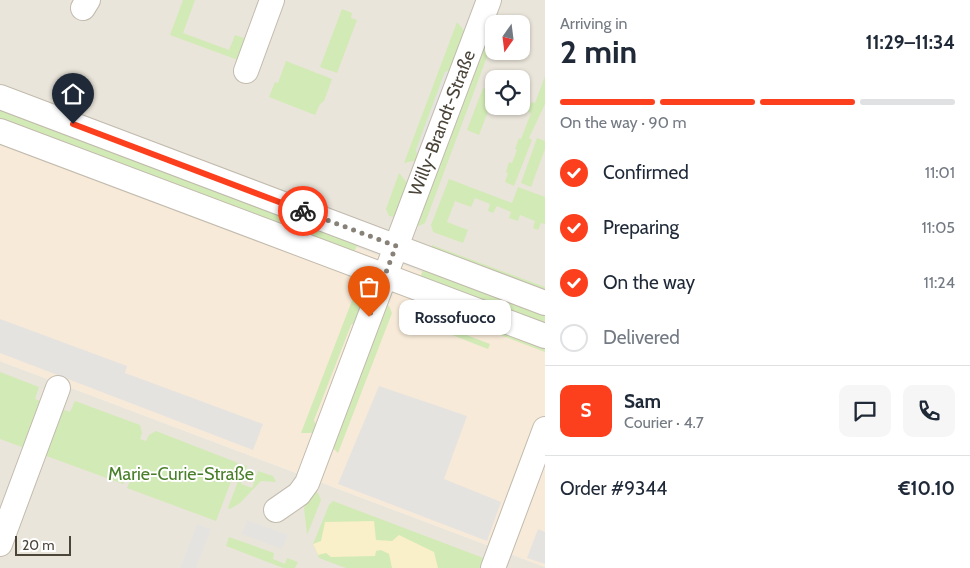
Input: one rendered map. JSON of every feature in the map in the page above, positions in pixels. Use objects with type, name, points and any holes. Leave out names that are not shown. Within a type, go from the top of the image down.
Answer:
[{"type":"street","points":[[246,71],[272,0]]},
{"type":"street","name":"Willy-Brandt-Straße","points":[[276,510],[299,494],[307,483],[488,0]]},
{"type":"street","points":[[0,97],[545,303]]},
{"type":"street","points":[[0,131],[545,336]]},
{"type":"street","points":[[0,544],[58,388]]},
{"type":"street","points":[[493,568],[545,429]]},
{"type":"shaded area","points":[[0,0],[545,0],[545,319],[0,112]]},
{"type":"shaded area","points":[[452,70],[419,158],[416,150],[445,72]]},
{"type":"shaded area","points":[[0,112],[545,319],[545,567],[0,361]]},
{"type":"shaded area","points":[[0,319],[127,366],[125,373],[263,424],[253,450],[0,353]]},
{"type":"shaded area","points":[[0,361],[545,567],[545,568],[0,568]]},
{"type":"shaded area","points":[[379,386],[467,416],[444,479],[501,502],[487,541],[338,484]]},
{"type":"shaded area","points":[[247,520],[288,535],[282,549],[242,534]]},
{"type":"shaded area","points":[[197,524],[211,529],[196,568],[180,568]]},
{"type":"shaded area","points":[[538,529],[545,532],[545,564],[527,558]]},
{"type":"green space","points":[[183,0],[195,0],[183,33],[229,50],[235,35],[244,38],[238,60],[170,35]]},
{"type":"green space","points":[[342,9],[352,13],[351,18],[357,20],[337,73],[320,67]]},
{"type":"green space","points":[[457,22],[466,33],[452,70],[445,72],[416,150],[418,160],[404,163]]},
{"type":"green space","points":[[485,40],[486,60],[425,223],[419,226],[413,225],[423,193],[431,189],[482,54],[478,47],[481,41]]},
{"type":"green space","points":[[286,61],[332,79],[324,101],[320,104],[315,115],[269,97],[275,82],[278,83]]},
{"type":"green space","points":[[545,76],[545,104],[529,138],[532,140],[514,186],[505,182],[508,173],[506,172],[509,162],[512,163],[519,138],[521,139],[531,113],[531,102],[535,103]]},
{"type":"green space","points":[[483,88],[485,89],[485,115],[487,115],[479,135],[467,130]]},
{"type":"green space","points":[[0,106],[359,242],[354,252],[0,121]]},
{"type":"green space","points":[[537,138],[545,141],[545,149],[531,187],[521,183]]},
{"type":"green space","points":[[399,173],[409,185],[394,217],[389,216],[386,209]]},
{"type":"green space","points":[[449,179],[512,203],[518,187],[545,197],[545,224],[541,223],[538,230],[533,228],[535,221],[520,215],[518,221],[509,218],[511,212],[497,206],[493,213],[488,211],[490,204],[475,198],[471,207],[455,201],[447,222],[468,230],[463,243],[433,232],[431,225]]},
{"type":"green space","points":[[432,245],[545,287],[545,295],[430,251]]},
{"type":"green space","points":[[423,270],[545,313],[545,327],[419,280]]},
{"type":"green space","points":[[360,295],[364,296],[358,321],[351,325],[314,420],[317,428],[314,433],[301,433],[353,298]]},
{"type":"green space","points":[[414,295],[545,346],[545,352],[412,302]]},
{"type":"green space","points":[[383,304],[389,306],[392,313],[338,453],[329,444],[331,439],[338,435],[376,334],[372,327]]},
{"type":"green space","points":[[435,323],[490,344],[488,349],[434,328]]},
{"type":"green space","name":"Marie-Curie-Straße","points":[[0,372],[39,387],[35,399],[70,412],[75,401],[140,425],[142,433],[140,439],[146,441],[149,435],[156,431],[238,463],[216,521],[127,488],[130,481],[125,479],[123,484],[0,439]]},
{"type":"green space","points":[[244,465],[247,466],[241,484],[252,488],[258,471],[273,476],[276,482],[261,481],[240,503],[230,509],[228,508]]},
{"type":"green space","points":[[311,490],[318,493],[321,500],[307,535],[304,508]]},
{"type":"green space","points":[[333,501],[486,559],[483,568],[346,568],[319,558],[313,544],[329,505]]},
{"type":"green space","points":[[229,537],[274,553],[273,559],[285,564],[287,558],[298,562],[295,568],[283,568],[226,546]]},
{"type":"sand","points":[[374,521],[376,540],[392,541],[399,535],[434,552],[438,568],[392,568],[389,554],[381,550],[376,551],[375,556],[331,557],[326,553],[318,555],[313,544],[321,541],[325,522]]},
{"type":"way so far","points":[[303,211],[396,246],[369,317]]},
{"type":"place","name":"Rossofuoco","points":[[369,317]]},
{"type":"route","points":[[73,124],[303,211]]}]
